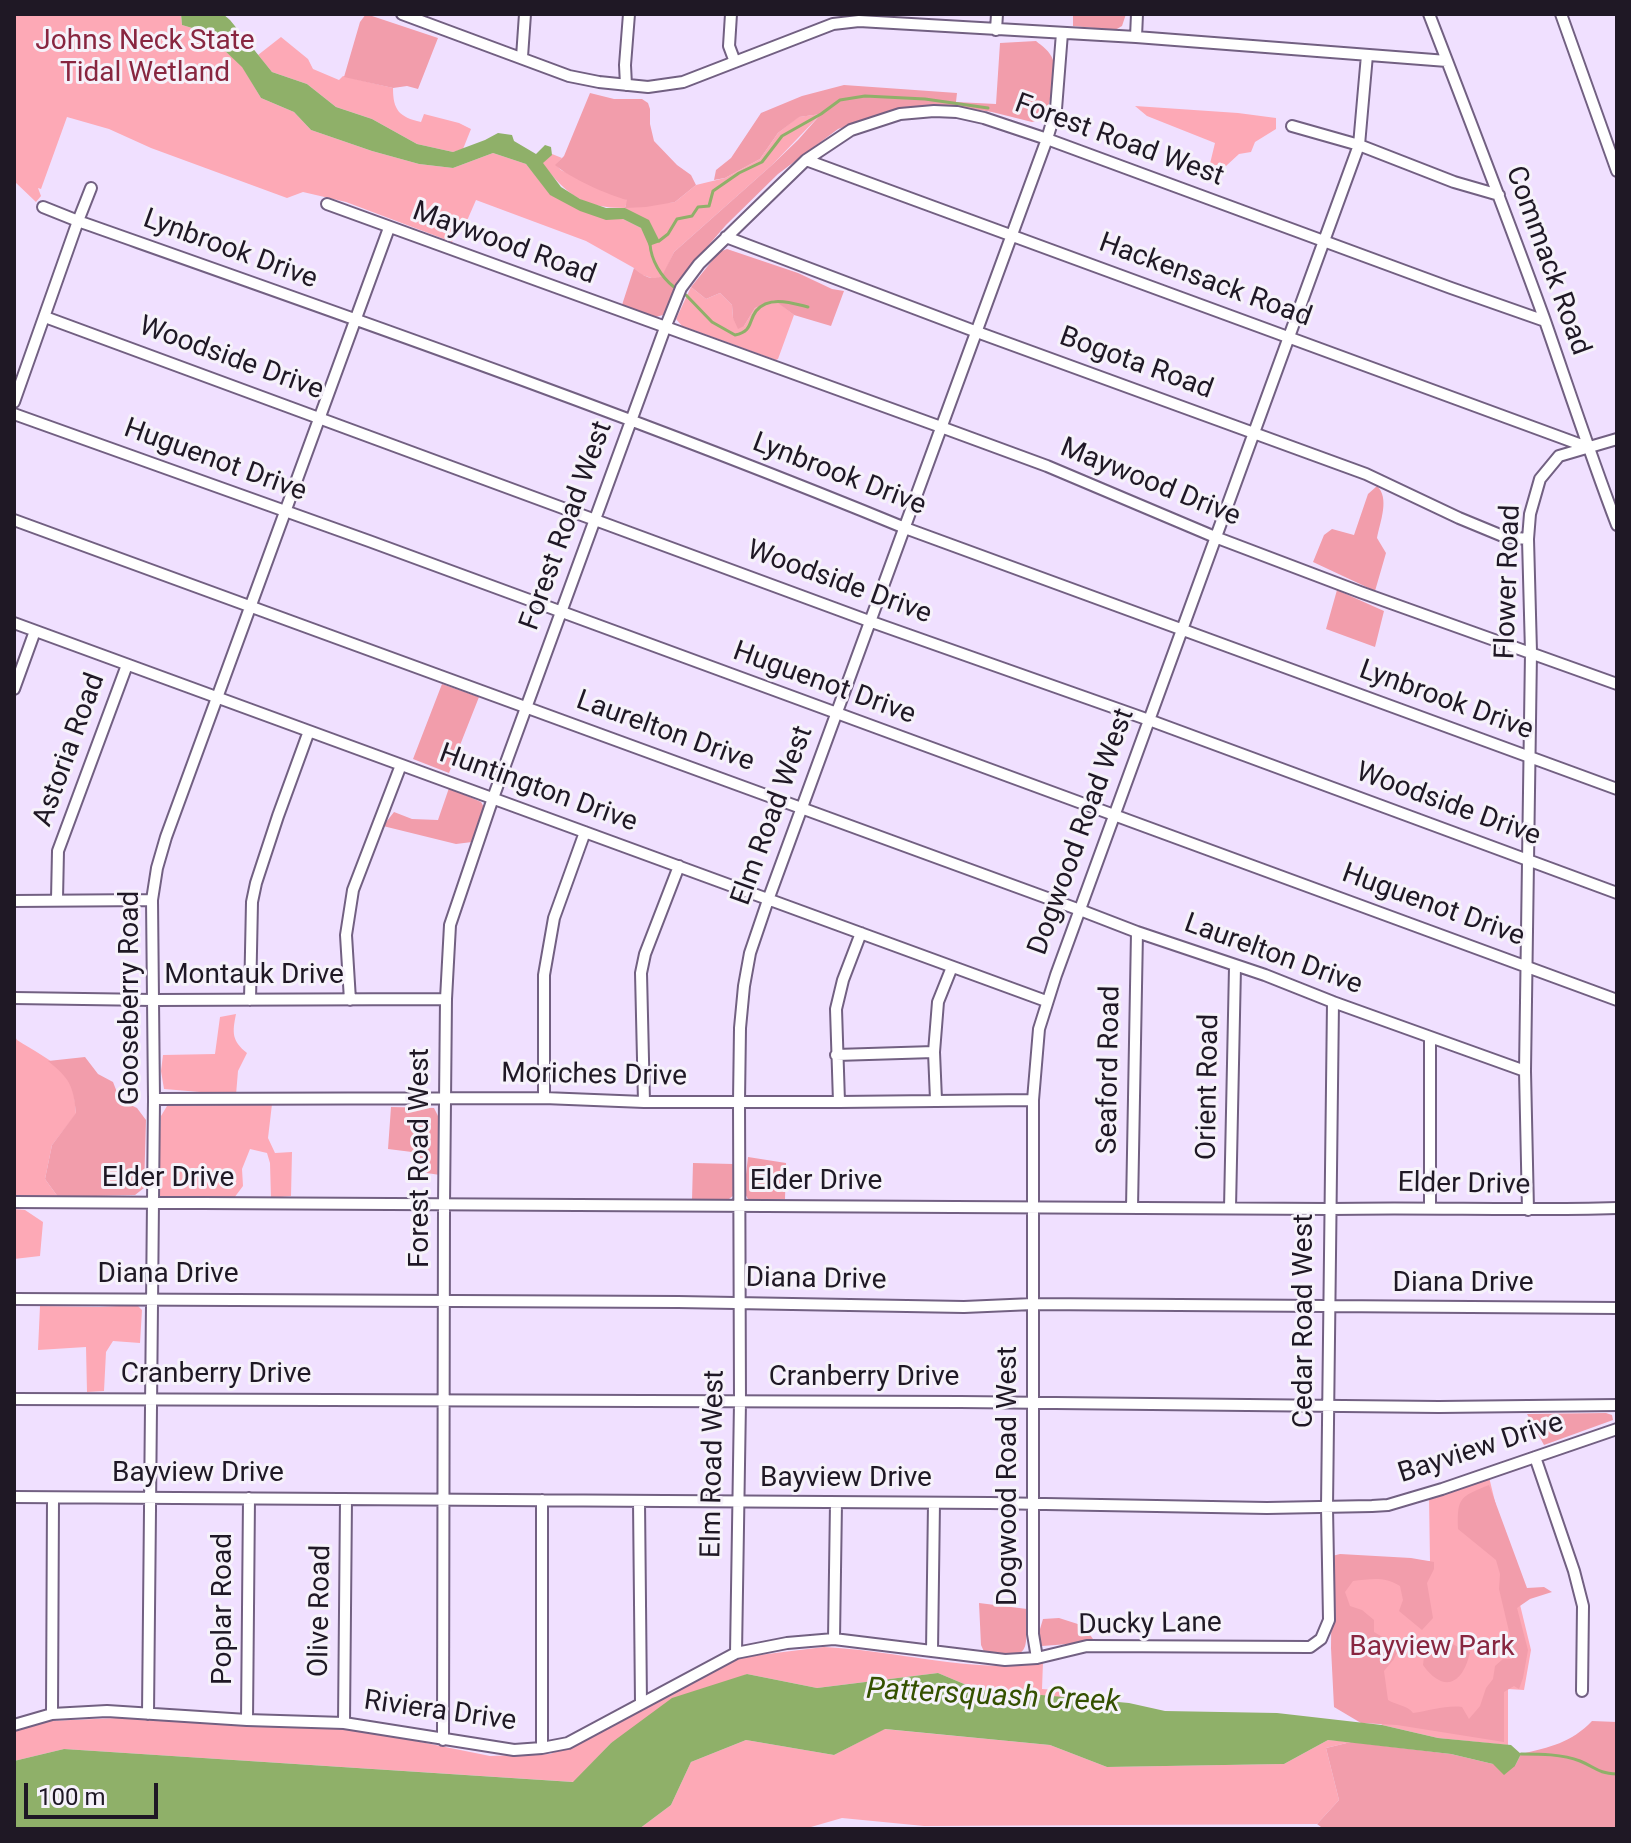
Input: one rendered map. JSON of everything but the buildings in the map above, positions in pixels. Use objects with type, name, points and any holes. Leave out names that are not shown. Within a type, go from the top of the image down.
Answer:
[{"type":"street","points":[[402,14],[423,18],[569,76],[648,87],[683,82],[833,19],[1136,37],[1447,61]]},
{"type":"street","points":[[522,57],[525,14]]},
{"type":"street","points":[[626,85],[629,14]]},
{"type":"street","points":[[731,14],[729,46],[735,62]]},
{"type":"street","points":[[996,30],[997,14]]},
{"type":"street","points":[[1136,37],[1137,14]]},
{"type":"street","name":"Commack Road","points":[[1429,14],[1499,195],[1617,525]]},
{"type":"street","points":[[1561,14],[1617,171]]},
{"type":"street","name":"Elm Road West","points":[[736,1653],[740,1028],[750,953],[1047,139],[1056,109],[1062,33]]},
{"type":"street","name":"Dogwood Road West","points":[[1037,1658],[1033,1634],[1032,1403],[1033,1100],[1039,1029],[1046,1001],[1359,145],[1367,55]]},
{"type":"street","name":"Forest Road West","points":[[443,1740],[444,1204],[446,999],[450,925],[493,798],[665,328],[681,288],[699,264],[806,160],[851,130],[900,114],[957,112],[1047,139],[1545,321]]},
{"type":"street","points":[[1292,126],[1359,145],[1454,182],[1499,195]]},
{"type":"street","name":"Hackensack Road","points":[[806,160],[1587,447]]},
{"type":"street","points":[[14,402],[91,188]]},
{"type":"street","name":"Maywood Road","points":[[327,204],[665,328]]},
{"type":"street","name":"Lynbrook Drive","points":[[43,207],[631,421],[905,528],[1617,789]]},
{"type":"street","name":"Gooseberry Road","points":[[148,1714],[154,1099],[152,900],[157,868],[389,228]]},
{"type":"street","name":"Bogota Road","points":[[726,237],[1366,474],[1505,537],[1528,539]]},
{"type":"street","name":"Woodside Drive","points":[[45,317],[1617,893]]},
{"type":"street","name":"Maywood Drive","points":[[665,328],[1047,466],[1215,537],[1617,684]]},
{"type":"street","name":"Huguenot Drive","points":[[14,414],[1617,1000]]},
{"type":"street","name":"Flower Road","points":[[1528,1210],[1525,1071],[1530,514],[1540,479],[1559,456],[1617,439]]},
{"type":"street","name":"Laurelton Drive","points":[[14,520],[1525,1071]]},
{"type":"street","name":"Huntington Drive","points":[[14,623],[1046,1001]]},
{"type":"street","points":[[14,689],[35,631]]},
{"type":"street","name":"Astoria Road","points":[[57,899],[58,851],[127,665]]},
{"type":"street","points":[[250,1000],[252,902],[256,883],[309,731]]},
{"type":"street","points":[[350,1000],[346,935],[353,890],[401,765]]},
{"type":"street","points":[[544,1098],[544,975],[554,918],[585,832]]},
{"type":"street","points":[[644,1102],[641,973],[645,954],[679,866]]},
{"type":"street","points":[[14,901],[152,900]]},
{"type":"street","name":"Seaford Road","points":[[1132,1208],[1137,932]]},
{"type":"street","points":[[839,1102],[836,1009],[861,933]]},
{"type":"street","points":[[936,1100],[934,1052],[938,1002],[952,967]]},
{"type":"street","name":"Orient Road","points":[[1230,1208],[1235,967]]},
{"type":"street","name":"Montauk Drive","points":[[14,998],[446,999]]},
{"type":"street","name":"Cedar Road West","points":[[1321,1639],[1329,1620],[1327,1507],[1333,1002]]},
{"type":"street","points":[[1430,1037],[1430,1207]]},
{"type":"street","points":[[836,1055],[934,1052]]},
{"type":"street","name":"Moriches Drive","points":[[154,1099],[544,1098],[644,1102],[1033,1100]]},
{"type":"street","name":"Elder Drive","points":[[14,1202],[1617,1208]]},
{"type":"street","name":"Diana Drive","points":[[14,1299],[678,1302],[964,1307],[1033,1304],[1617,1308]]},
{"type":"street","name":"Cranberry Drive","points":[[14,1399],[1439,1407],[1617,1405]]},
{"type":"street","name":"Bayview Drive","points":[[14,1497],[1267,1508],[1388,1505],[1617,1429]]},
{"type":"street","points":[[1535,1457],[1583,1606],[1582,1691]]},
{"type":"street","points":[[52,1714],[53,1498]]},
{"type":"street","name":"Poplar Road","points":[[247,1720],[249,1498]]},
{"type":"street","name":"Olive Road","points":[[344,1723],[346,1499]]},
{"type":"street","points":[[542,1500],[542,1748]]},
{"type":"street","points":[[639,1501],[641,1704]]},
{"type":"street","points":[[834,1639],[836,1503]]},
{"type":"street","points":[[932,1651],[934,1503]]},
{"type":"street","name":"Riviera Drive","points":[[14,1725],[52,1714],[107,1711],[344,1723],[514,1750],[542,1748],[568,1743],[736,1653],[787,1643],[834,1639],[932,1651]]},
{"type":"street","name":"Ducky Lane","points":[[932,1651],[1005,1660],[1037,1658],[1087,1646],[1292,1649],[1310,1647],[1321,1639]]},
{"type":"green space","name":"Johns Neck State Tidal Wetland","points":[[14,14],[181,14],[182,25],[216,35],[223,49],[242,66],[261,98],[294,112],[311,130],[419,164],[453,168],[493,153],[526,164],[551,195],[606,219],[623,219],[659,242],[625,208],[598,205],[577,198],[542,163],[552,154],[562,158],[556,165],[561,170],[628,200],[625,207],[675,202],[696,185],[725,178],[760,159],[778,133],[798,117],[821,114],[773,164],[674,252],[663,276],[655,279],[642,275],[586,241],[476,200],[466,223],[460,223],[452,242],[346,202],[303,192],[287,198],[151,148],[109,129],[67,117],[41,189],[38,188],[41,196],[36,202],[14,181]]},
{"type":"green space","points":[[366,14],[438,38],[418,89],[407,86],[393,88],[344,77],[360,22]]},
{"type":"green space","points":[[1073,14],[1126,14],[1122,26],[1115,30],[1073,26]]},
{"type":"green space","points":[[281,37],[308,59],[313,69],[339,80],[343,76],[393,88],[396,107],[407,118],[421,122],[424,114],[471,129],[463,149],[453,152],[417,144],[372,119],[336,107],[307,84],[272,72],[258,55]]},
{"type":"green space","points":[[1036,41],[1050,54],[1054,65],[1045,118],[1032,122],[946,105],[895,110],[838,129],[778,174],[726,225],[682,276],[663,315],[656,317],[622,305],[634,268],[647,277],[662,276],[674,252],[773,164],[821,114],[799,117],[778,133],[760,159],[725,178],[714,180],[716,170],[731,158],[761,113],[802,96],[844,85],[957,93],[956,102],[996,104],[1000,43]]},
{"type":"green space","points":[[590,93],[614,99],[642,99],[648,103],[654,141],[691,175],[696,185],[675,202],[625,208],[627,200],[590,186],[555,165],[564,156]]},
{"type":"green space","points":[[1135,106],[1276,118],[1276,129],[1255,142],[1251,152],[1239,154],[1226,166],[1207,176],[1215,143],[1147,116]]},
{"type":"green space","points":[[727,249],[844,291],[831,326],[794,315],[774,300],[755,308],[744,326],[738,329],[732,305],[720,293],[706,299],[691,287],[719,252]]},
{"type":"green space","points":[[691,287],[706,299],[720,293],[732,305],[733,318],[744,326],[755,308],[774,299],[794,315],[778,359],[682,326],[676,319]]},
{"type":"green space","points":[[1377,486],[1384,504],[1377,538],[1386,553],[1375,591],[1313,562],[1324,535],[1332,529],[1354,535],[1368,494]]},
{"type":"green space","points":[[1337,590],[1384,611],[1375,647],[1326,629]]},
{"type":"green space","points":[[442,684],[479,697],[449,773],[413,759]]},
{"type":"green space","points":[[449,788],[481,802],[485,809],[472,842],[456,844],[383,826],[394,812],[412,819],[438,820]]},
{"type":"green space","points":[[236,1014],[234,1036],[247,1053],[238,1071],[236,1095],[164,1089],[161,1071],[163,1055],[215,1054],[220,1017]]},
{"type":"green space","points":[[14,1035],[61,1070],[69,1079],[75,1099],[76,1114],[52,1145],[45,1179],[58,1197],[14,1196]]},
{"type":"green space","points":[[85,1057],[98,1074],[113,1082],[120,1100],[137,1108],[146,1120],[144,1188],[135,1195],[58,1197],[45,1179],[52,1145],[76,1113],[69,1083],[48,1061]]},
{"type":"green space","points":[[272,1104],[268,1138],[275,1153],[292,1152],[291,1196],[271,1198],[267,1153],[250,1149],[242,1169],[243,1186],[234,1198],[162,1199],[157,1191],[161,1116],[167,1106]]},
{"type":"green space","points":[[391,1107],[434,1108],[438,1116],[440,1175],[420,1172],[420,1153],[388,1149]]},
{"type":"green space","points":[[748,1157],[786,1163],[785,1199],[748,1199],[744,1192]]},
{"type":"green space","points":[[693,1163],[733,1164],[734,1195],[724,1203],[692,1200]]},
{"type":"green space","points":[[14,1209],[25,1210],[43,1222],[40,1256],[14,1259]]},
{"type":"green space","points":[[137,1305],[142,1310],[140,1343],[113,1341],[106,1352],[104,1391],[87,1392],[86,1347],[38,1350],[40,1306]]},
{"type":"green space","points":[[1527,1414],[1612,1415],[1613,1420],[1544,1445]]},
{"type":"green space","name":"Bayview Park","points":[[1489,1477],[1531,1650],[1524,1690],[1508,1689],[1508,1745],[1438,1738],[1382,1725],[1336,1660],[1335,1558],[1430,1561],[1429,1497]]},
{"type":"green space","points":[[1489,1485],[1527,1588],[1544,1587],[1552,1592],[1530,1599],[1517,1608],[1528,1650],[1519,1689],[1514,1686],[1504,1692],[1504,1742],[1397,1725],[1361,1723],[1334,1707],[1332,1556],[1340,1554],[1434,1562],[1427,1583],[1433,1618],[1422,1630],[1399,1611],[1403,1600],[1400,1586],[1394,1583],[1377,1579],[1353,1581],[1345,1592],[1350,1606],[1362,1610],[1374,1620],[1374,1632],[1401,1644],[1384,1671],[1388,1700],[1413,1713],[1462,1707],[1469,1719],[1480,1706],[1486,1688],[1493,1679],[1495,1666],[1503,1659],[1512,1659],[1496,1560],[1458,1529],[1458,1510],[1462,1500]]},
{"type":"green space","points":[[979,1603],[1027,1609],[1026,1643],[1020,1653],[986,1656],[981,1645]]},
{"type":"green space","points":[[1059,1618],[1084,1626],[1095,1642],[1042,1646],[1037,1639],[1043,1619]]},
{"type":"green space","points":[[1440,1640],[1470,1652],[1463,1672],[1452,1681],[1438,1680],[1423,1665],[1425,1648]]},
{"type":"green space","points":[[824,1647],[988,1666],[1043,1662],[1042,1689],[1089,1692],[1087,1700],[976,1689],[938,1673],[817,1688],[747,1674],[611,1743],[574,1782],[64,1749],[14,1761],[14,1730],[49,1721],[118,1718],[308,1724],[376,1733],[490,1756],[550,1754],[592,1737],[687,1679],[743,1657]]},
{"type":"green space","points":[[1592,1721],[1617,1722],[1617,1829],[1321,1827],[1317,1824],[1339,1800],[1326,1748],[1351,1742],[1451,1754],[1515,1766],[1521,1754],[1568,1739]]},
{"type":"green space","points":[[884,1729],[1050,1745],[1107,1767],[1284,1764],[1328,1740],[1351,1742],[1326,1748],[1339,1800],[1317,1824],[924,1826],[842,1818],[804,1829],[639,1829],[671,1805],[691,1762],[746,1740],[834,1755]]},
{"type":"water","points":[[181,14],[223,14],[272,72],[307,84],[336,107],[372,119],[417,144],[453,152],[498,133],[512,135],[514,141],[536,154],[545,145],[551,147],[552,155],[543,163],[561,187],[580,199],[606,208],[625,208],[649,220],[660,242],[649,246],[641,228],[623,219],[606,220],[580,211],[550,195],[526,164],[493,153],[453,168],[419,164],[311,130],[294,112],[261,98],[242,67],[223,49],[216,35],[182,25]]},
{"type":"water","points":[[938,1673],[976,1689],[1129,1703],[1165,1711],[1277,1713],[1382,1725],[1438,1738],[1511,1745],[1521,1754],[1515,1766],[1504,1775],[1493,1764],[1451,1754],[1328,1740],[1284,1764],[1107,1767],[1050,1745],[885,1729],[834,1755],[746,1740],[691,1762],[671,1805],[639,1829],[14,1829],[14,1761],[64,1749],[573,1782],[611,1743],[672,1698],[747,1674],[817,1688]]},
{"type":"waterway","points":[[659,241],[668,234],[677,219],[692,216],[698,207],[709,206],[713,191],[762,162],[782,136],[840,100],[865,96],[925,99],[988,108]]},
{"type":"waterway","points":[[650,244],[658,268],[674,287]]},
{"type":"waterway","points":[[686,295],[712,322],[735,335],[747,329],[756,311],[767,303],[808,307]]},
{"type":"waterway","name":"Pattersquash Creek","points":[[1521,1754],[1566,1757],[1617,1774]]}]
